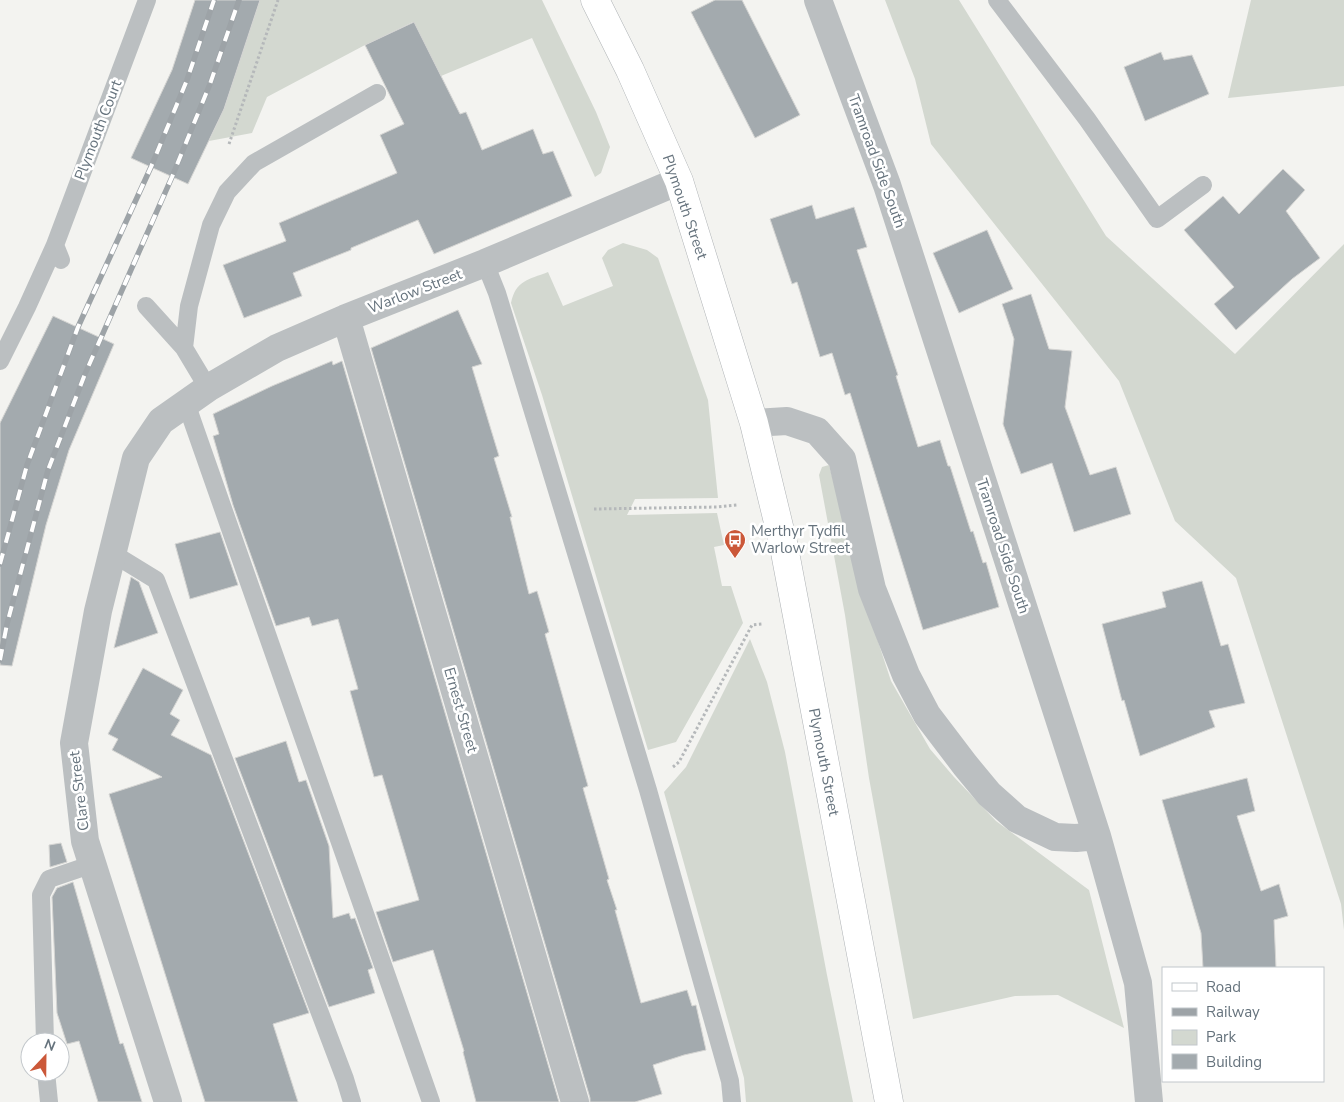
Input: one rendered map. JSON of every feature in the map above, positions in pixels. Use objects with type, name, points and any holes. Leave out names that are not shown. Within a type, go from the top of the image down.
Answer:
[{"type":"main road","name":"Plymouth Street","points":[[595,0],[630,70],[679,181],[754,422],[784,547],[888,1102]]},
{"type":"street","name":"Tramroad Side South","points":[[818,0],[887,186],[1096,836],[1138,983],[1149,1102]]},
{"type":"street","name":"Warlow Street","points":[[161,421],[197,395],[278,348],[346,318],[485,263],[679,181]]},
{"type":"street","name":"Ernest Street","points":[[346,318],[575,1102]]},
{"type":"street","name":"Clare Street","points":[[161,421],[136,458],[98,611],[74,743],[85,841],[168,1102]]},
{"type":"street","points":[[754,422],[787,421],[817,431],[842,459],[872,590],[906,675],[927,715],[989,794],[1017,819],[1055,838],[1096,836]]},
{"type":"lane","name":"Plymouth Court","points":[[0,361],[27,307],[58,252],[147,0]]},
{"type":"lane","points":[[997,0],[1087,119],[1157,219],[1203,185]]},
{"type":"lane","points":[[377,93],[254,164],[227,192],[211,226],[189,306],[184,348],[197,395],[431,1102]]},
{"type":"lane","points":[[485,263],[497,293],[648,790],[730,1081],[732,1102]]},
{"type":"lane","points":[[146,306],[184,348]]},
{"type":"lane","points":[[112,554],[156,580],[345,1079],[352,1102]]},
{"type":"lane","points":[[45,1032],[41,895],[49,879],[93,864]]},
{"type":"lane","points":[[47,1082],[49,1102]]},
{"type":"path","points":[[227,192],[228,146],[278,0]]},
{"type":"path","points":[[564,513],[578,509],[717,507],[773,500]]},
{"type":"path","points":[[648,790],[679,762],[752,625],[798,621]]},
{"type":"green space","points":[[260,0],[542,0],[596,112],[610,147],[601,173],[595,177],[532,38],[441,76],[413,22],[267,97],[252,133],[209,141],[224,109]]},
{"type":"green space","points":[[885,0],[959,0],[1106,236],[1235,354],[1344,244],[1344,930],[1341,904],[1236,578],[1175,521],[1119,381],[931,144],[915,79]]},
{"type":"green space","points":[[1251,0],[1344,0],[1344,86],[1228,98]]},
{"type":"green space","points":[[623,243],[647,250],[658,258],[708,400],[718,498],[635,499],[627,515],[717,513],[724,545],[714,547],[722,586],[731,586],[743,623],[676,742],[648,750],[542,395],[511,303],[513,295],[520,285],[529,279],[548,272],[563,306],[613,286],[602,258],[608,250]]},
{"type":"green space","points":[[829,465],[869,614],[891,681],[930,749],[954,777],[996,821],[1089,890],[1124,1028],[1058,995],[1015,996],[913,1019],[869,778],[845,615],[819,475],[822,467]]},
{"type":"green space","points":[[750,639],[767,682],[785,752],[853,1102],[746,1102],[744,1078],[664,792],[686,767]]},
{"type":"building","points":[[195,0],[260,0],[224,109],[188,184],[131,158],[172,70]]},
{"type":"building","points":[[715,0],[742,0],[800,115],[755,138],[691,12]]},
{"type":"building","points":[[414,22],[460,114],[466,112],[482,150],[533,129],[543,154],[553,151],[572,196],[434,254],[418,220],[293,273],[302,296],[244,318],[223,265],[286,241],[279,223],[397,173],[380,135],[404,124],[365,45]]},
{"type":"building","points":[[1161,52],[1164,60],[1192,55],[1209,94],[1145,121],[1124,67]]},
{"type":"building","points":[[1283,169],[1305,190],[1286,211],[1320,258],[1292,279],[1236,330],[1214,304],[1234,287],[1184,230],[1223,196],[1239,214]]},
{"type":"building","points":[[812,205],[816,219],[854,207],[867,247],[857,250],[898,375],[896,376],[918,447],[940,440],[971,532],[973,531],[983,563],[986,562],[999,607],[923,630],[850,393],[845,395],[832,353],[820,357],[797,282],[792,284],[770,219]]},
{"type":"building","points":[[987,230],[1013,289],[959,313],[933,253]]},
{"type":"building","points":[[1031,294],[1049,349],[1072,351],[1065,407],[1090,475],[1116,467],[1131,514],[1074,532],[1052,463],[1021,474],[1003,424],[1014,339],[1002,304]]},
{"type":"building","points":[[458,310],[482,364],[472,367],[499,456],[494,458],[512,517],[510,517],[529,594],[537,591],[549,632],[545,634],[588,786],[583,788],[641,1003],[687,990],[692,1006],[696,1005],[706,1050],[653,1065],[662,1094],[635,1102],[590,1102],[371,348]]},
{"type":"building","points":[[53,316],[114,344],[69,450],[46,525],[12,666],[0,665],[0,423]]},
{"type":"building","points":[[332,361],[333,365],[342,361],[559,1102],[476,1102],[464,1051],[433,950],[393,962],[376,912],[419,900],[382,775],[374,777],[350,691],[358,689],[338,619],[312,626],[309,617],[276,626],[233,505],[213,436],[219,434],[213,414],[272,386]]},
{"type":"building","points":[[220,532],[238,585],[190,599],[175,544]]},
{"type":"building","points":[[131,577],[139,582],[158,633],[114,648]]},
{"type":"building","points":[[1202,581],[1221,646],[1228,644],[1245,703],[1209,711],[1215,727],[1140,756],[1124,700],[1122,701],[1102,624],[1166,607],[1162,592]]},
{"type":"building","points":[[143,668],[183,690],[170,714],[180,720],[171,735],[211,755],[309,1013],[273,1024],[298,1102],[205,1102],[109,794],[162,777],[112,750],[118,739],[108,734]]},
{"type":"building","points":[[286,741],[299,782],[306,780],[329,846],[333,918],[349,913],[351,919],[355,918],[373,968],[368,970],[375,993],[329,1007],[235,758]]},
{"type":"building","points":[[1247,778],[1255,811],[1237,816],[1261,891],[1279,884],[1288,916],[1274,920],[1276,967],[1203,967],[1201,933],[1162,800]]},
{"type":"building","points":[[61,843],[67,862],[50,867],[49,845]]},
{"type":"building","points":[[73,882],[120,1044],[123,1043],[142,1102],[98,1102],[79,1041],[70,1043],[70,1032],[63,1032],[57,1013],[52,897],[57,888]]},
{"type":"railway","points":[[0,564],[27,465],[78,327],[151,167],[187,80],[214,0]]},
{"type":"railway","points":[[0,660],[7,624],[48,470],[85,374],[172,177],[210,84],[239,0]]},
{"type":"place","name":"Merthyr Tydfil Warlow Street","points":[[735,559]]}]
